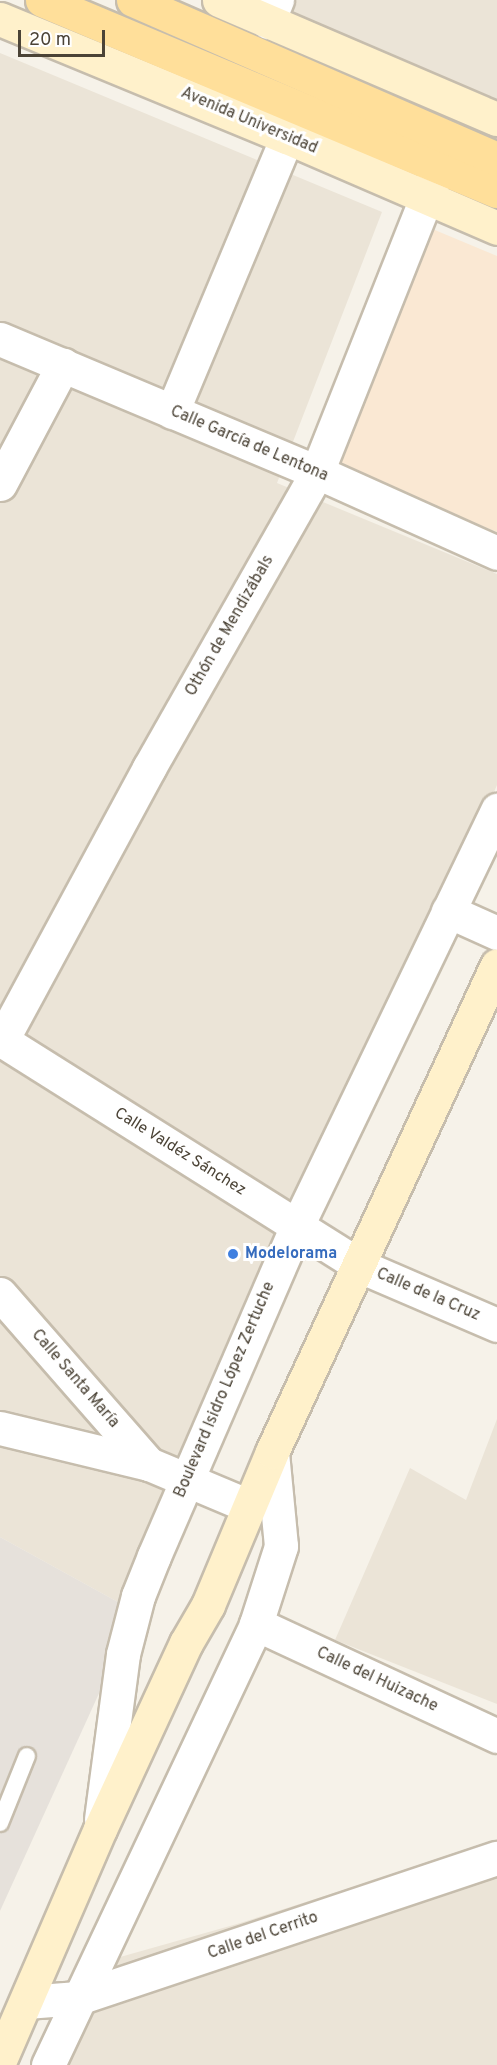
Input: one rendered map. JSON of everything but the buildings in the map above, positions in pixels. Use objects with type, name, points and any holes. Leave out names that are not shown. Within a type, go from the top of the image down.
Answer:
[{"type":"main road","name":"Avenida Universidad","points":[[42,0],[497,191]]},
{"type":"main road","points":[[133,0],[497,159]]},
{"type":"main road","points":[[219,0],[273,11],[497,119]]},
{"type":"main road","name":"Avenida Universidad","points":[[0,19],[287,137],[497,228]]},
{"type":"main road","name":"Boulevard Isidro López Zertuche","points":[[0,2060],[100,1829],[186,1643],[208,1605],[272,1452],[360,1266],[497,965]]},
{"type":"street","points":[[172,412],[287,137]]},
{"type":"street","name":"Othón de Mendizábals","points":[[1,1039],[149,768],[317,472],[439,166]]},
{"type":"street","name":"Calle García de Lentona","points":[[0,339],[317,472],[497,553]]},
{"type":"street","points":[[0,484],[63,365]]},
{"type":"street","name":"Boulevard Isidro López Zertuche","points":[[100,1829],[123,1653],[138,1596],[297,1226],[497,810]]},
{"type":"street","points":[[448,911],[497,933]]},
{"type":"street","name":"Calle Valdéz Sánchez","points":[[1,1039],[360,1266]]},
{"type":"street","name":"Calle de la Cruz","points":[[360,1266],[497,1325]]},
{"type":"street","name":"Calle Santa María","points":[[0,1294],[149,1464]]},
{"type":"street","name":"Calle Santa María","points":[[0,1428],[149,1464],[187,1478],[249,1506]]},
{"type":"street","points":[[48,2065],[256,1624],[281,1546],[272,1452]]},
{"type":"street","name":"Calle del Huizache","points":[[256,1624],[497,1736]]},
{"type":"street","name":"Calle del Cerrito","points":[[26,2002],[78,1998],[497,1858]]},
{"type":"lane","points":[[0,1823],[27,1756]]},
{"type":"shaded area","points":[[226,0],[497,0],[497,108]]},
{"type":"shaded area","points":[[0,53],[382,212],[277,483],[497,574],[497,785],[136,1612],[0,1537]]},
{"type":"shaded area","points":[[430,228],[497,256],[497,532],[336,467]]},
{"type":"shaded area","points":[[497,1419],[497,1704],[335,1640],[410,1468],[466,1500]]},
{"type":"shaded area","points":[[0,1537],[136,1612],[0,1911]]},
{"type":"shaded area","points":[[497,1841],[497,2065],[62,2065],[106,1961],[237,1924]]},
{"type":"place","name":"Modelorama","points":[[233,1254]]}]
